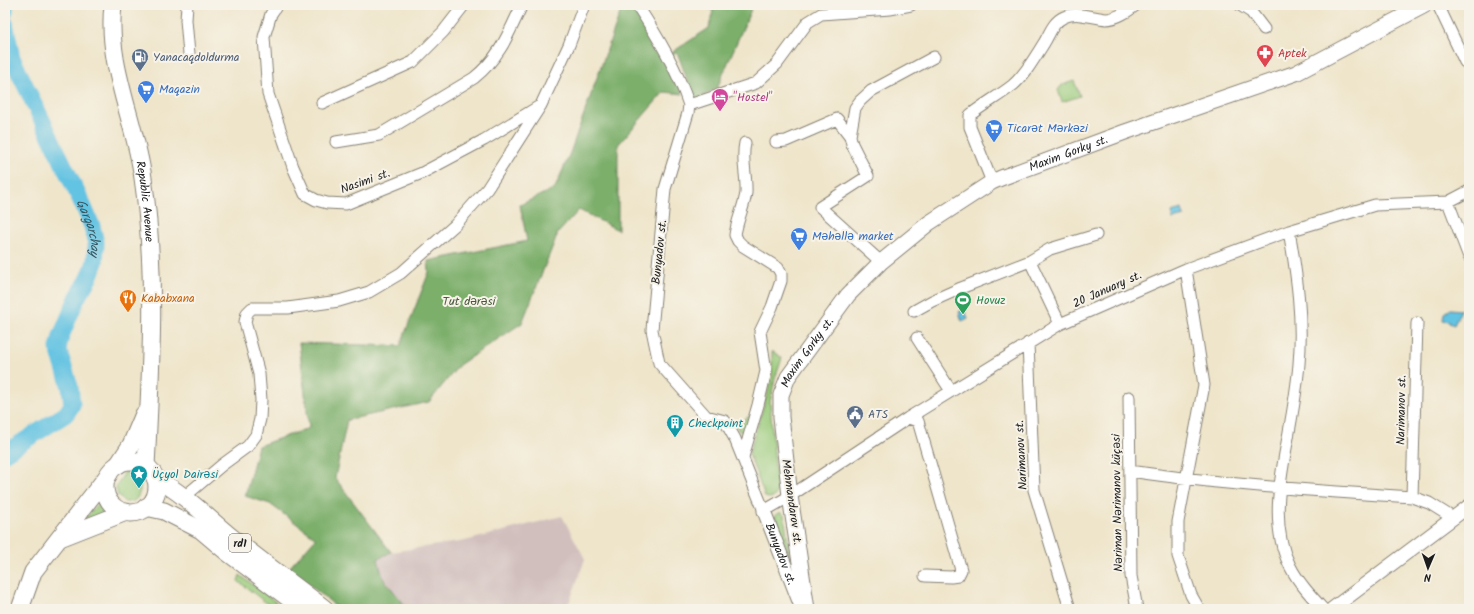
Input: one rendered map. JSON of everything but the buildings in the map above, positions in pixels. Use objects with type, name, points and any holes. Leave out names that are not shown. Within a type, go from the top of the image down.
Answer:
[{"type":"main road","name":"Republic Avenue","points":[[112,5],[114,52],[143,176],[150,231],[152,305],[150,401],[151,472]]},
{"type":"main road","name":"Maxim Gorky st.","points":[[781,395],[788,377],[848,295],[880,262],[929,223],[992,182],[1125,132],[1296,73],[1425,5]]},
{"type":"main road","name":"Mehmandarov st.","points":[[781,395],[781,417],[790,496],[807,609]]},
{"type":"main road","points":[[20,609],[34,572],[131,446],[150,401]]},
{"type":"main road","points":[[60,538],[126,512],[140,511],[152,502],[156,494],[157,486],[151,472],[139,462],[125,462],[113,469],[106,481],[105,489],[107,497],[118,509],[126,512]]},
{"type":"main road","name":"rd1","points":[[151,472],[325,609]]},
{"type":"main road","name":"rd1","points":[[146,507],[164,510],[201,530],[303,609]]},
{"type":"street","points":[[187,5],[186,20],[189,54]]},
{"type":"street","name":"Nasimi st.","points":[[277,5],[271,14],[264,37],[268,94],[293,167],[305,194],[316,200],[327,203],[346,204],[422,173],[484,140],[542,105]]},
{"type":"street","points":[[322,103],[413,62],[443,32],[464,5]]},
{"type":"street","points":[[336,142],[379,135],[474,78],[488,67],[497,54],[522,5]]},
{"type":"street","points":[[184,497],[222,465],[248,446],[256,435],[260,419],[259,374],[245,322],[247,313],[252,308],[288,308],[339,301],[369,292],[401,274],[455,224],[487,189],[542,105],[569,45],[584,5]]},
{"type":"street","points":[[637,5],[669,58],[682,83],[689,105],[756,83],[777,64],[808,22],[821,14],[890,9],[910,5]]},
{"type":"street","points":[[992,182],[970,127],[970,115],[1014,84],[1025,72],[1051,28],[1061,19],[1072,15],[1080,15],[1108,19],[1125,13],[1136,5]]},
{"type":"street","points":[[1240,5],[1252,12],[1264,29]]},
{"type":"street","points":[[1438,5],[1465,50],[1465,62],[1469,63]]},
{"type":"street","points":[[850,136],[855,108],[860,101],[871,92],[934,57]]},
{"type":"street","name":"Bunyadov st.","points":[[689,105],[688,113],[665,189],[652,330],[659,363],[706,416],[725,420],[743,457],[802,609]]},
{"type":"street","points":[[776,142],[786,142],[837,119],[850,136],[852,144],[868,176],[820,207],[880,262]]},
{"type":"street","points":[[743,457],[766,372],[760,332],[772,307],[781,281],[778,268],[743,246],[738,241],[736,235],[746,194],[743,159],[745,143]]},
{"type":"street","name":"20 January st.","points":[[764,510],[790,496],[908,418],[1060,324],[1186,269],[1289,231],[1375,205],[1448,202],[1469,191]]},
{"type":"street","points":[[1448,202],[1469,256]]},
{"type":"street","points":[[1289,231],[1298,290],[1300,344],[1297,385],[1278,488],[1280,536],[1290,567],[1306,591],[1323,609]]},
{"type":"street","points":[[914,311],[961,288],[1030,261],[1050,250],[1096,235]]},
{"type":"street","points":[[1030,261],[1060,324]]},
{"type":"street","points":[[1186,269],[1204,385],[1178,522],[1178,556],[1190,595],[1199,609]]},
{"type":"street","name":"Narimanov st.","points":[[1412,497],[1416,323]]},
{"type":"street","points":[[917,338],[951,391]]},
{"type":"street","name":"Narimanov st.","points":[[1028,343],[1034,490],[1070,609]]},
{"type":"street","name":"Nəriman Nərimanov küçəsi","points":[[1129,397],[1131,576],[1137,609]]},
{"type":"street","points":[[908,418],[918,421],[961,570],[958,576],[925,576]]},
{"type":"street","points":[[1130,470],[1186,479],[1278,488],[1412,497],[1429,503],[1453,518]]},
{"type":"street","points":[[1332,609],[1469,506]]},
{"type":"shaded area","points":[[562,516],[585,559],[567,609],[406,609],[383,578],[378,559],[391,552],[465,541]]},
{"type":"green space","name":"Tut dərəsi","points":[[623,5],[633,5],[665,57],[709,28],[713,10],[696,5],[753,5],[717,88],[695,101],[677,52],[667,59],[683,94],[664,92],[618,145],[618,230],[579,210],[558,233],[522,323],[459,365],[429,402],[347,420],[335,478],[391,552],[378,559],[383,578],[407,608],[339,609],[289,568],[316,538],[270,504],[245,496],[258,446],[309,428],[299,343],[400,346],[429,272],[428,261],[527,241],[520,205],[555,188],[570,153]]},
{"type":"green space","points":[[1074,81],[1080,96],[1062,102],[1058,90],[1062,85]]},
{"type":"green space","points":[[772,351],[782,358],[775,379],[770,402],[777,492],[774,497],[769,498],[765,497],[749,454],[772,378]]},
{"type":"green space","points":[[753,413],[746,429],[741,432],[738,430],[735,422],[744,420]]},
{"type":"green space","points":[[132,470],[137,471],[140,474],[140,488],[136,499],[132,502],[125,502],[118,496],[116,487],[125,472]]},
{"type":"green space","points":[[103,498],[108,508],[112,512],[80,524]]},
{"type":"green space","points":[[779,513],[784,515],[791,562],[775,518],[775,515]]},
{"type":"green space","points":[[240,575],[285,609],[274,609],[238,581]]},
{"type":"water","points":[[1182,209],[1184,216],[1173,219],[1171,212]]},
{"type":"water","name":"Hovuz","points":[[964,309],[968,318],[962,321],[959,312]]},
{"type":"water","points":[[1450,309],[1461,310],[1454,325],[1449,323],[1449,321],[1443,320],[1444,313]]},
{"type":"waterway","name":"Gargarchay","points":[[5,5],[5,11]]},
{"type":"waterway","name":"Gargarchay","points":[[5,23],[12,58],[83,205],[92,226],[96,243],[95,262],[89,278],[77,298],[61,336],[58,348],[70,387],[72,405],[66,414],[5,453]]},
{"type":"place","name":"Aptek","points":[[1265,68]]},
{"type":"place","name":"Yanacaqdoldurma","points":[[140,72]]},
{"type":"place","name":"Maqazin","points":[[146,104]]},
{"type":"place","name":"\"Hostel\"","points":[[720,112]]},
{"type":"place","name":"Ticarət Mərkəzi","points":[[994,143]]},
{"type":"place","name":"Məhəllə market","points":[[799,251]]},
{"type":"place","name":"Kababxana","points":[[128,313]]},
{"type":"place","name":"Hovuz","points":[[963,315]]},
{"type":"place","name":"ATS","points":[[855,429]]},
{"type":"place","name":"Checkpoint","points":[[675,438]]},
{"type":"place","name":"Üçyol Dairəsi","points":[[139,489]]}]
